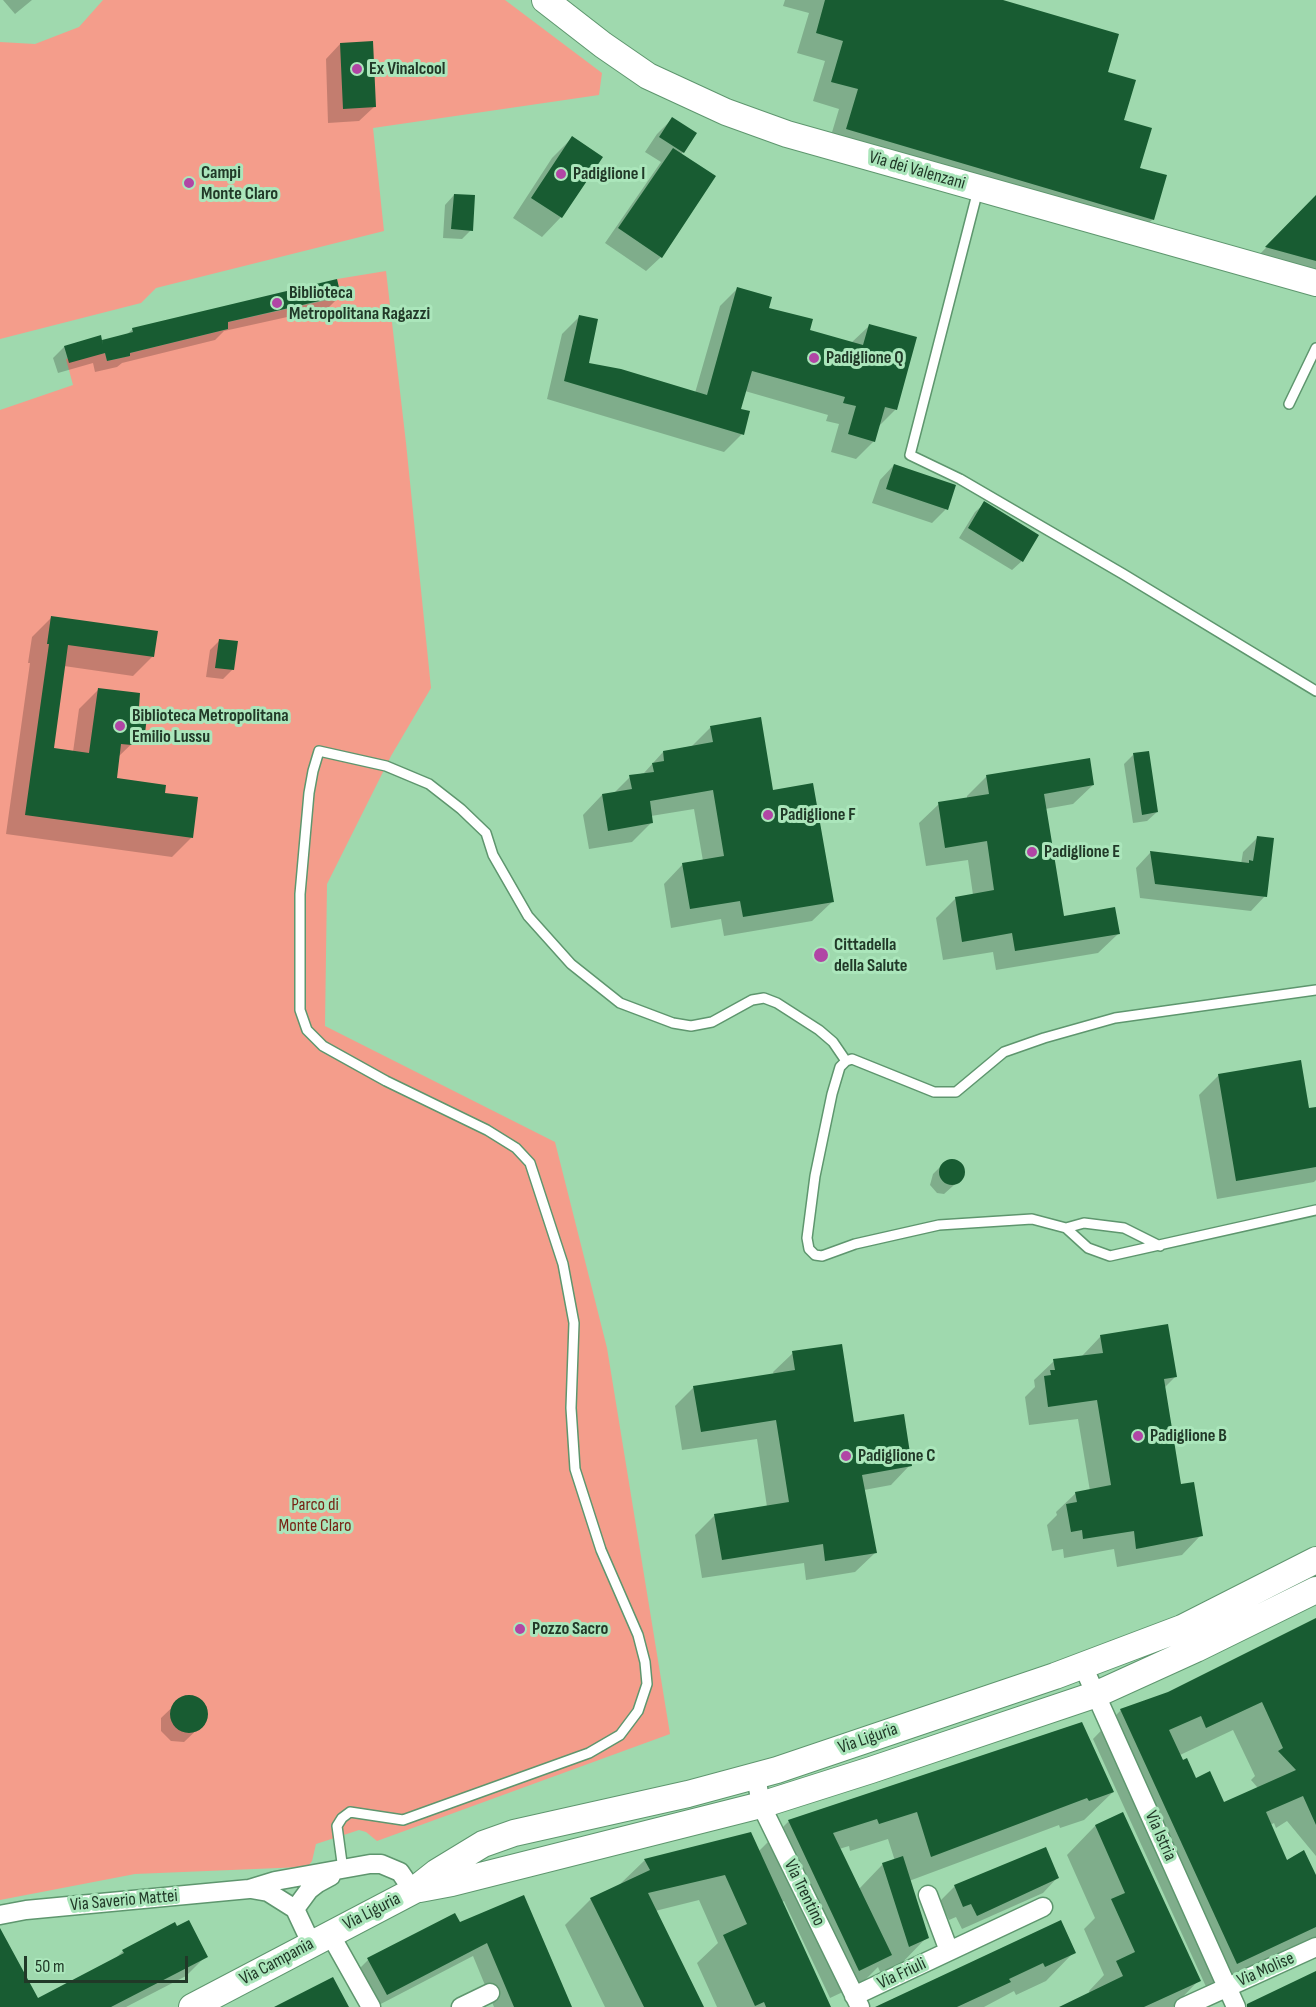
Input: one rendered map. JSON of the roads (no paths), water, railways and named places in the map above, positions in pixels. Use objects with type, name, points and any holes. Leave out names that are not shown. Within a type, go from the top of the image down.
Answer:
[{"type":"street","name":"Via dei Valenzani","points":[[545,0],[648,76],[726,112],[787,134],[1316,283]]},
{"type":"street","name":"Via Liguria","points":[[321,1939],[413,1891],[437,1872],[483,1844],[514,1833],[688,1794],[796,1764],[1083,1666],[1182,1628],[1316,1560]]},
{"type":"street","name":"Via Liguria","points":[[413,1891],[760,1805],[1096,1694],[1196,1649],[1316,1590]]},
{"type":"street","name":"Via Istria","points":[[1083,1666],[1236,2007]]},
{"type":"street","name":"Via Trentino","points":[[756,1776],[760,1805],[857,2001]]},
{"type":"street","name":"Via Saverio Mattei","points":[[0,1915],[26,1910],[249,1889],[275,1881],[370,1864],[381,1864],[400,1872],[413,1891]]},
{"type":"street","name":"Via Saverio Mattei","points":[[249,1889],[268,1892],[295,1909],[302,1898],[318,1883],[343,1870]]},
{"type":"street","name":"Via Friuli","points":[[928,1895],[949,1952]]},
{"type":"street","name":"Via Friuli","points":[[857,2001],[949,1952],[1043,1907]]},
{"type":"street","points":[[295,1909],[321,1939],[371,2007]]},
{"type":"street","name":"Via Campania","points":[[192,2007],[321,1939]]},
{"type":"street","name":"Via Molise","points":[[1184,2007],[1316,1947]]},
{"type":"street","points":[[461,2007],[490,1993]]},
{"type":"lane","points":[[979,188],[910,455],[991,497],[1164,598],[1316,691]]},
{"type":"lane","points":[[1289,404],[1316,348]]},
{"type":"lane","points":[[343,1870],[337,1826],[350,1812],[403,1820],[589,1753],[620,1735],[638,1711],[647,1684],[645,1662],[638,1635],[601,1550],[575,1469],[571,1408],[574,1323],[563,1264],[530,1163],[516,1148],[487,1130],[386,1081],[323,1046],[308,1030],[300,1010],[300,894],[309,793],[319,751],[386,766],[429,784],[461,809],[486,833],[493,855],[528,916],[571,964],[620,1003],[674,1023],[691,1026],[712,1022],[752,999],[764,998],[777,1003],[819,1030],[833,1042],[846,1060]]},
{"type":"lane","points":[[1316,990],[1115,1018],[1004,1052],[956,1092],[934,1092],[859,1061],[846,1060],[840,1067],[832,1094],[815,1176],[807,1238],[809,1248],[815,1255],[822,1256],[855,1244],[939,1225],[1032,1219],[1066,1228],[1088,1248],[1110,1256],[1316,1210]]},
{"type":"lane","points":[[1066,1228],[1084,1223],[1124,1228],[1161,1246]]},
{"type":"place","name":"Ex Vinalcool","points":[[357,69]]},
{"type":"place","name":"Padiglione I","points":[[561,174]]},
{"type":"place","name":"Campi Monte Claro","points":[[189,183]]},
{"type":"place","name":"Biblioteca Metropolitana Ragazzi","points":[[277,303]]},
{"type":"place","name":"Padiglione Q","points":[[814,358]]},
{"type":"place","name":"Biblioteca Metropolitana Emilio Lussu","points":[[120,726]]},
{"type":"place","name":"Padiglione F","points":[[768,815]]},
{"type":"place","name":"Padiglione E","points":[[1032,852]]},
{"type":"place","name":"Cittadella della Salute","points":[[821,955]]},
{"type":"place","name":"Padiglione B","points":[[1138,1436]]},
{"type":"place","name":"Padiglione C","points":[[846,1456]]},
{"type":"place","name":"Pozzo Sacro","points":[[520,1629]]},
{"type":"park label","name":"Parco di Monte Claro","points":[[315,1516]]}]
